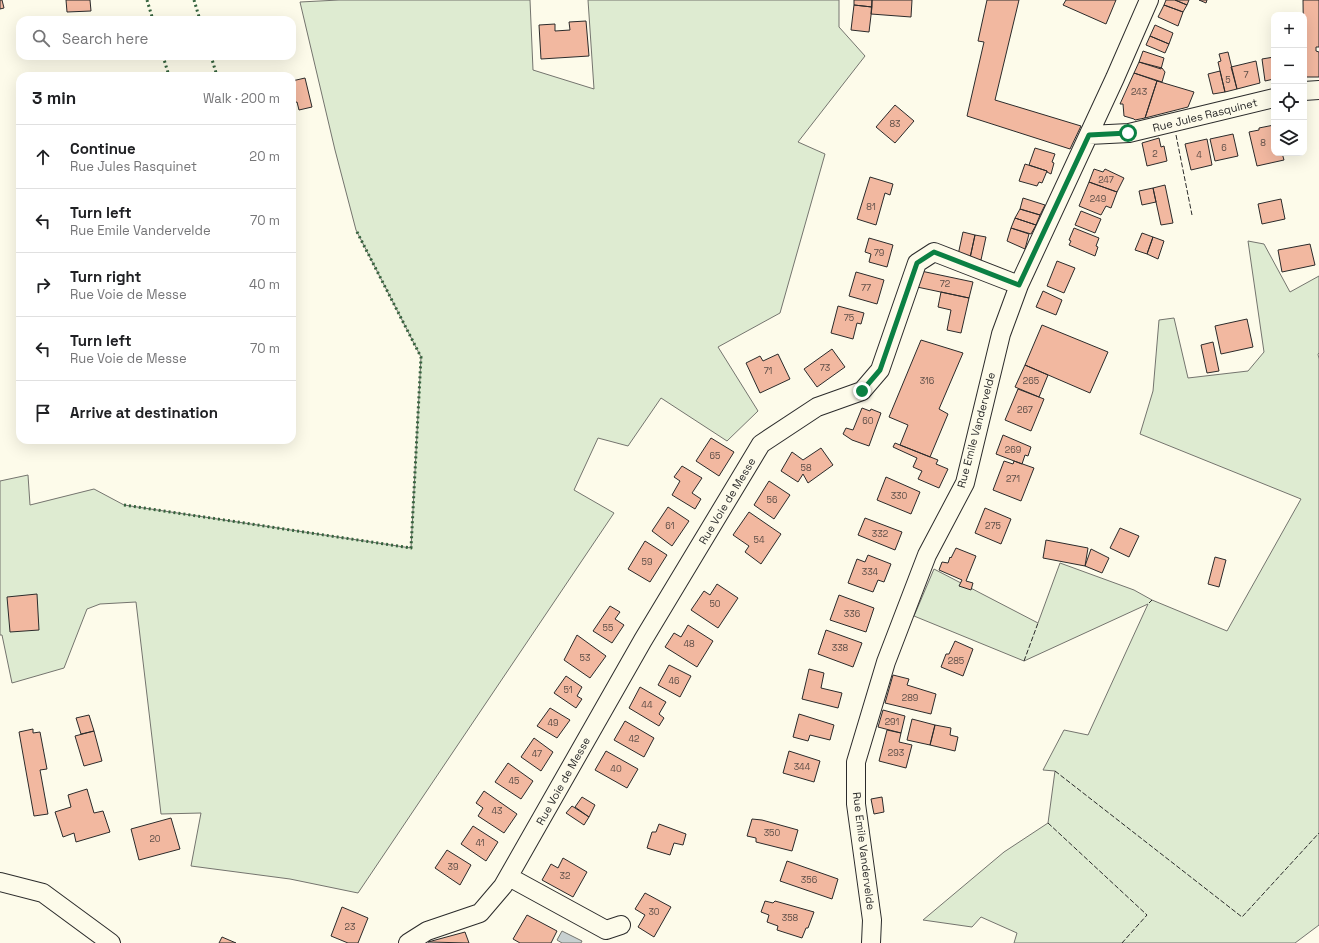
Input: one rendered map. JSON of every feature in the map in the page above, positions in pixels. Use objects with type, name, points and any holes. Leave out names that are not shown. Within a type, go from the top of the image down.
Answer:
[{"type":"street","name":"Rue Emile Vandervelde","points":[[871,943],[872,920],[856,804],[856,762],[886,662],[927,555],[964,483],[1001,334],[1019,285],[1089,135],[1149,0]]},
{"type":"street","points":[[1307,91],[1319,90]]},
{"type":"street","name":"Rue Jules Rasquinet","points":[[1089,135],[1128,133],[1271,99]]},
{"type":"street","name":"Rue Voie de Messe","points":[[408,943],[427,931],[480,913],[504,886],[643,640],[761,444],[817,407],[862,391],[880,370],[917,263],[934,252],[1019,285]]},
{"type":"street","points":[[509,877],[606,930],[621,925]]},
{"type":"street","points":[[0,882],[43,893],[111,943]]},
{"type":"green space","points":[[339,0],[530,0],[533,70],[594,89],[588,0],[839,0],[839,27],[865,56],[798,142],[825,154],[780,313],[718,347],[758,411],[727,441],[661,398],[628,446],[598,438],[574,490],[614,513],[358,893],[290,879],[191,866],[201,813],[161,814],[136,602],[100,604],[87,609],[64,668],[12,683],[2,635],[0,635],[0,481],[28,475],[30,505],[94,489],[124,505],[411,548],[421,357],[356,230],[335,150],[300,2]]},
{"type":"green space","points":[[1248,241],[1264,244],[1290,292],[1319,276],[1319,925],[1295,943],[1014,943],[1017,933],[981,917],[972,927],[923,920],[1004,852],[1048,823],[1055,771],[1043,770],[1064,730],[1088,735],[1148,604],[1024,661],[914,616],[934,569],[1038,623],[1060,563],[1134,590],[1152,600],[1227,631],[1301,499],[1140,434],[1153,391],[1159,320],[1174,318],[1188,378],[1248,371],[1264,352]]},
{"type":"shaded area","points":[[562,931],[582,941],[581,943],[562,943],[557,940]]},
{"type":"building","points":[[0,0],[2,0],[4,8],[0,9]]},
{"type":"building","points":[[66,0],[90,0],[91,11],[67,12]]},
{"type":"building","points":[[854,0],[872,0],[872,7],[854,5]]},
{"type":"building","points":[[872,0],[912,0],[911,17],[871,14]]},
{"type":"building","points":[[987,0],[1019,0],[995,100],[1081,126],[1070,149],[967,116],[984,42],[978,41]]},
{"type":"building","points":[[1066,0],[1116,0],[1106,24],[1063,5]]},
{"type":"building","points":[[1166,0],[1175,0],[1187,5],[1183,12],[1164,5]]},
{"type":"building","points":[[1175,0],[1189,0],[1187,5]]},
{"type":"building","points":[[1199,0],[1207,0],[1206,3]]},
{"type":"building","points":[[1303,0],[1319,0],[1319,47],[1316,47],[1316,51],[1319,52],[1319,77],[1307,77],[1307,12],[1303,12]]},
{"type":"building","points":[[854,5],[872,7],[869,32],[851,30]]},
{"type":"building","points":[[1164,5],[1183,12],[1178,26],[1158,17]]},
{"type":"building","points":[[586,21],[589,56],[541,59],[539,25],[555,24],[555,31],[570,30],[569,22]]},
{"type":"building","points":[[1155,25],[1173,33],[1169,44],[1150,36]]},
{"type":"building","points":[[1150,36],[1169,44],[1165,53],[1146,45]]},
{"type":"building","points":[[1143,51],[1164,58],[1161,69],[1139,62]]},
{"type":"building","points":[[1228,52],[1237,89],[1225,92],[1218,62],[1221,61],[1219,54]]},
{"type":"building","points":[[1271,58],[1271,80],[1265,81],[1262,59]]},
{"type":"building","points":[[1256,61],[1260,83],[1237,89],[1231,67]]},
{"type":"building","points":[[1139,62],[1162,68],[1165,72],[1162,82],[1134,73]]},
{"type":"building","points":[[1220,71],[1225,92],[1213,94],[1208,74]]},
{"type":"building","points":[[1134,73],[1157,81],[1145,118],[1135,120],[1124,116],[1123,104],[1120,104]]},
{"type":"building","points":[[305,78],[312,107],[299,110],[296,102],[296,80]]},
{"type":"building","points":[[1157,81],[1194,92],[1188,107],[1145,118]]},
{"type":"building","points":[[895,105],[914,121],[895,143],[876,127]]},
{"type":"building","points":[[1271,126],[1271,156],[1283,156],[1284,160],[1257,166],[1249,132],[1259,130],[1259,128]]},
{"type":"building","points":[[1233,134],[1238,156],[1215,161],[1210,139]]},
{"type":"building","points":[[1159,138],[1161,147],[1164,146],[1167,161],[1147,166],[1142,143]]},
{"type":"building","points":[[1207,139],[1212,165],[1191,170],[1185,144]]},
{"type":"building","points":[[1035,148],[1055,154],[1052,162],[1054,163],[1051,174],[1047,171],[1029,165]]},
{"type":"building","points":[[1025,164],[1047,171],[1042,183],[1039,182],[1037,186],[1019,181]]},
{"type":"building","points":[[1094,169],[1103,172],[1105,169],[1124,178],[1117,192],[1089,182]]},
{"type":"building","points":[[870,177],[893,184],[890,195],[885,193],[876,225],[857,219]]},
{"type":"building","points":[[1089,182],[1117,192],[1111,208],[1106,206],[1101,215],[1079,206]]},
{"type":"building","points":[[1165,185],[1173,223],[1161,225],[1153,188]]},
{"type":"building","points":[[1153,188],[1156,202],[1142,205],[1139,191]]},
{"type":"building","points":[[1023,198],[1045,205],[1040,215],[1020,209]]},
{"type":"building","points":[[1281,199],[1285,219],[1262,224],[1258,204]]},
{"type":"building","points":[[1020,209],[1040,215],[1036,225],[1015,218]]},
{"type":"building","points":[[1081,211],[1101,219],[1095,233],[1075,225]]},
{"type":"building","points":[[1015,218],[1036,225],[1031,234],[1011,228]]},
{"type":"building","points":[[1011,228],[1029,234],[1025,249],[1007,241]]},
{"type":"building","points":[[1074,228],[1099,238],[1095,256],[1069,245],[1071,241],[1069,240]]},
{"type":"building","points":[[963,232],[975,235],[970,258],[958,255]]},
{"type":"building","points":[[1142,233],[1153,237],[1147,254],[1135,250]]},
{"type":"building","points":[[975,235],[986,237],[981,260],[970,258]]},
{"type":"building","points":[[1153,237],[1164,241],[1158,259],[1147,254]]},
{"type":"building","points":[[869,238],[893,245],[887,267],[869,262],[871,254],[865,252]]},
{"type":"building","points":[[1310,244],[1315,265],[1282,272],[1278,250]]},
{"type":"building","points":[[1057,261],[1075,268],[1064,293],[1047,286]]},
{"type":"building","points":[[921,271],[973,282],[969,298],[917,287]]},
{"type":"building","points":[[856,272],[884,280],[877,304],[849,296]]},
{"type":"building","points":[[1043,291],[1062,300],[1056,315],[1036,307]]},
{"type":"building","points":[[941,292],[969,298],[961,333],[947,330],[951,310],[938,307]]},
{"type":"building","points":[[838,306],[864,313],[861,324],[857,323],[853,339],[831,333]]},
{"type":"building","points":[[1247,319],[1253,347],[1221,354],[1215,326]]},
{"type":"building","points":[[1042,325],[1108,352],[1090,393],[1025,365]]},
{"type":"building","points":[[921,340],[963,353],[939,409],[948,414],[930,457],[900,445],[908,425],[889,417]]},
{"type":"building","points":[[1213,342],[1219,371],[1207,373],[1201,345]]},
{"type":"building","points":[[832,349],[845,367],[817,387],[804,369]]},
{"type":"building","points":[[778,354],[790,379],[760,393],[746,363],[760,356],[763,361]]},
{"type":"building","points":[[1025,365],[1048,375],[1039,397],[1015,387]]},
{"type":"building","points":[[1018,389],[1044,399],[1031,431],[1005,420]]},
{"type":"building","points":[[862,408],[870,411],[871,409],[881,413],[869,446],[852,440],[843,434],[846,428],[853,430]]},
{"type":"building","points":[[1003,435],[1031,447],[1028,456],[1025,455],[1022,464],[996,454]]},
{"type":"building","points":[[711,438],[734,452],[719,476],[696,461]]},
{"type":"building","points":[[895,443],[938,460],[936,464],[948,469],[939,488],[918,479],[922,471],[913,467],[917,458],[893,447]]},
{"type":"building","points":[[821,448],[833,465],[808,483],[803,474],[798,482],[781,471],[792,452],[803,460]]},
{"type":"building","points":[[1004,461],[1013,464],[1014,461],[1034,468],[1021,501],[993,490]]},
{"type":"building","points":[[682,466],[702,478],[692,493],[701,499],[695,509],[672,495],[680,481],[674,477]]},
{"type":"building","points":[[886,477],[920,492],[911,514],[877,500]]},
{"type":"building","points":[[769,481],[790,495],[774,519],[754,505]]},
{"type":"building","points":[[668,507],[689,521],[672,546],[652,531]]},
{"type":"building","points":[[985,508],[1011,519],[1001,544],[975,533]]},
{"type":"building","points":[[749,512],[781,534],[761,564],[745,552],[749,546],[733,535]]},
{"type":"building","points":[[865,518],[902,532],[895,550],[858,535]]},
{"type":"building","points":[[1120,528],[1139,536],[1129,557],[1110,548]]},
{"type":"building","points":[[1046,540],[1088,548],[1085,566],[1043,558]]},
{"type":"building","points":[[645,541],[667,555],[650,582],[628,569]]},
{"type":"building","points":[[956,548],[976,556],[966,581],[973,583],[971,590],[959,586],[962,580],[939,570],[942,562],[948,563]]},
{"type":"building","points":[[1091,549],[1109,558],[1102,573],[1085,566]]},
{"type":"building","points":[[868,555],[891,564],[884,582],[878,580],[873,592],[848,583],[857,559],[865,562]]},
{"type":"building","points":[[1215,557],[1226,560],[1219,587],[1208,584]]},
{"type":"building","points":[[717,584],[738,598],[718,628],[691,610],[704,591],[710,595]]},
{"type":"building","points":[[37,594],[39,630],[10,632],[7,597]]},
{"type":"building","points":[[839,595],[874,608],[866,632],[830,620]]},
{"type":"building","points":[[610,606],[620,612],[615,619],[624,625],[612,643],[593,631]]},
{"type":"building","points":[[688,625],[713,641],[697,667],[665,647],[674,633],[681,637]]},
{"type":"building","points":[[826,630],[862,643],[853,667],[818,654]]},
{"type":"building","points":[[577,635],[606,656],[590,678],[564,660]]},
{"type":"building","points":[[955,641],[973,649],[963,676],[941,667],[946,654],[949,654]]},
{"type":"building","points":[[669,665],[691,676],[680,697],[658,685]]},
{"type":"building","points":[[809,669],[824,673],[821,688],[842,693],[838,708],[802,699]]},
{"type":"building","points":[[893,675],[909,679],[907,685],[936,694],[931,714],[885,703]]},
{"type":"building","points":[[566,676],[582,687],[577,696],[582,699],[576,708],[554,693]]},
{"type":"building","points":[[640,687],[666,702],[659,714],[664,718],[659,726],[629,708]]},
{"type":"building","points":[[550,708],[570,720],[557,738],[537,726]]},
{"type":"building","points":[[883,710],[905,716],[901,733],[878,727]]},
{"type":"building","points":[[799,714],[834,725],[830,740],[810,735],[808,741],[793,737]]},
{"type":"building","points":[[89,715],[94,731],[81,734],[76,718]]},
{"type":"building","points":[[912,719],[935,725],[930,745],[907,740]]},
{"type":"building","points":[[625,721],[654,738],[644,757],[614,740]]},
{"type":"building","points":[[935,725],[951,728],[950,735],[958,737],[955,751],[930,745]]},
{"type":"building","points":[[33,729],[33,733],[40,732],[47,769],[40,770],[48,814],[34,816],[19,732]]},
{"type":"building","points":[[887,730],[901,733],[899,742],[912,745],[906,768],[879,761]]},
{"type":"building","points":[[94,731],[102,761],[84,766],[75,736]]},
{"type":"building","points":[[534,738],[553,752],[541,771],[521,757]]},
{"type":"building","points":[[606,751],[638,769],[627,788],[595,770]]},
{"type":"building","points":[[789,751],[820,761],[814,782],[783,773]]},
{"type":"building","points":[[508,763],[533,781],[521,799],[495,782]]},
{"type":"building","points":[[87,789],[94,813],[103,811],[110,832],[76,842],[74,833],[63,837],[55,812],[71,807],[68,795]]},
{"type":"building","points":[[484,791],[517,814],[504,833],[478,816],[483,808],[476,803]]},
{"type":"building","points":[[582,797],[595,805],[589,817],[575,807]]},
{"type":"building","points":[[882,797],[884,812],[874,814],[871,799]]},
{"type":"building","points":[[572,806],[589,817],[584,825],[566,813]]},
{"type":"building","points":[[171,818],[180,849],[139,860],[131,829]]},
{"type":"building","points":[[752,819],[762,820],[798,830],[792,851],[756,842],[756,838],[747,836]]},
{"type":"building","points":[[659,824],[686,834],[683,845],[674,843],[670,855],[647,848],[652,832],[656,832]]},
{"type":"building","points":[[473,826],[498,842],[486,861],[461,844]]},
{"type":"building","points":[[447,850],[471,865],[460,885],[435,868]]},
{"type":"building","points":[[563,858],[587,872],[573,897],[542,880],[551,864],[558,868]]},
{"type":"building","points":[[787,861],[838,879],[832,899],[780,881]]},
{"type":"building","points":[[645,893],[671,907],[654,937],[638,927],[645,915],[635,909]]},
{"type":"building","points":[[765,901],[773,903],[775,901],[814,912],[808,928],[806,928],[802,938],[777,930],[778,926],[767,922],[769,915],[761,912]]},
{"type":"building","points":[[342,907],[368,918],[358,943],[348,943],[331,936]]},
{"type":"building","points":[[527,915],[557,931],[551,943],[520,943],[513,939]]},
{"type":"building","points":[[465,932],[469,943],[428,942]]},
{"type":"building","points":[[222,937],[236,943],[219,943]]},
{"type":"hedge","points":[[147,0],[152,16]]},
{"type":"hedge","points":[[194,0],[199,16]]},
{"type":"hedge","points":[[164,60],[168,72]]},
{"type":"hedge","points":[[212,60],[216,72]]},
{"type":"hedge","points":[[124,505],[411,548],[421,357],[356,230]]},
{"type":"fence","points":[[1176,135],[1192,215]]},
{"type":"fence","points":[[1149,603],[1152,600]]},
{"type":"fence","points":[[1024,661],[1038,623]]},
{"type":"fence","points":[[1055,771],[1242,917],[1319,833]]},
{"type":"fence","points":[[1048,823],[1147,915],[1122,943]]},
{"type":"route","points":[[862,391],[880,370],[917,263],[934,252],[1019,285],[1089,135],[1114,135],[1128,133]]}]
